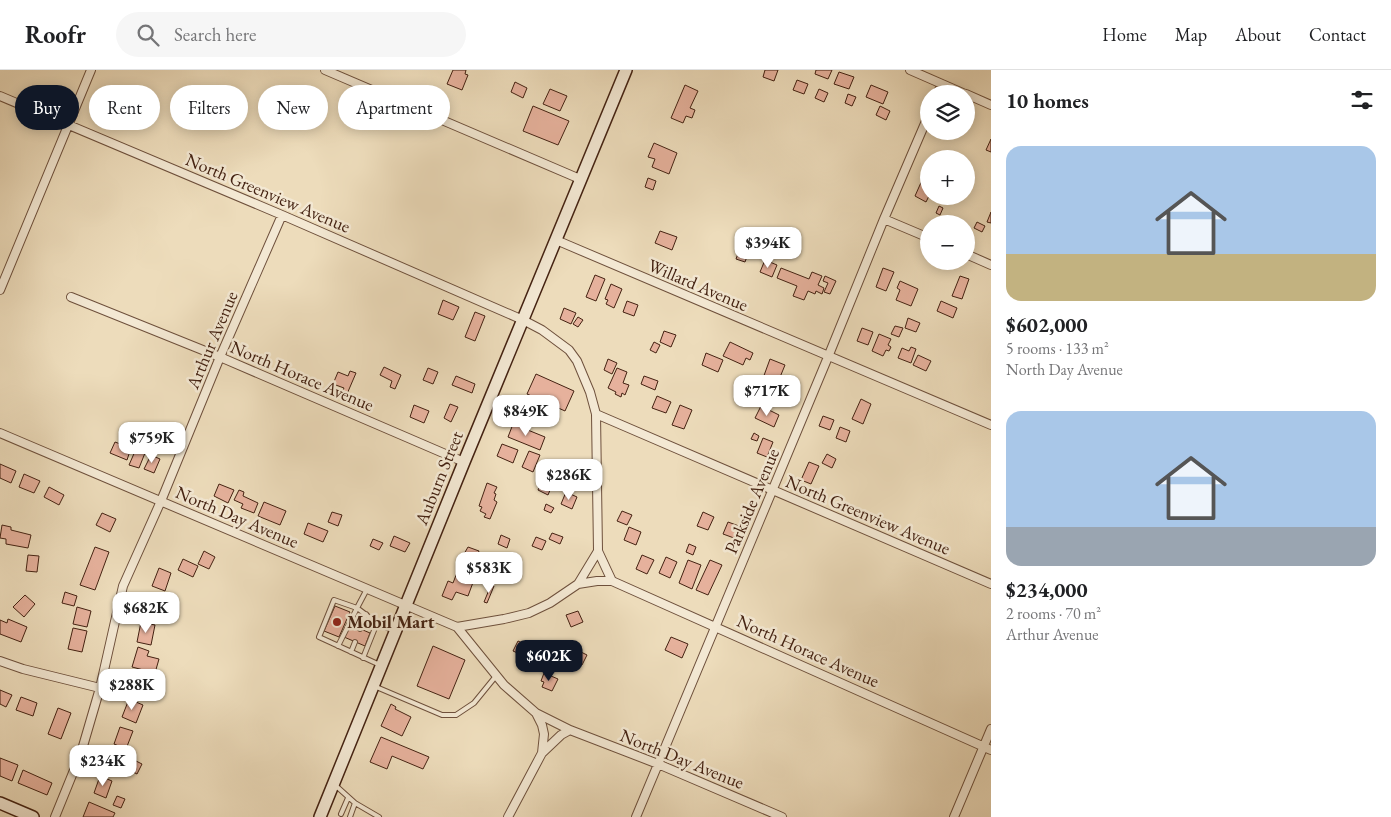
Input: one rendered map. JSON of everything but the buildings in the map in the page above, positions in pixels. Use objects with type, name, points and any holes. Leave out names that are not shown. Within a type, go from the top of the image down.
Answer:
[{"type":"main road","name":"Auburn Street","points":[[320,817],[626,70]]},
{"type":"main road","points":[[0,803],[33,817]]},
{"type":"street","points":[[79,101],[91,70]]},
{"type":"street","points":[[325,70],[580,179]]},
{"type":"street","points":[[910,70],[942,84]]},
{"type":"street","name":"North Greenview Avenue","points":[[0,96],[15,103]]},
{"type":"street","points":[[975,98],[991,105]]},
{"type":"street","points":[[0,290],[67,130]]},
{"type":"street","name":"North Greenview Avenue","points":[[79,130],[282,215],[522,320],[548,334],[569,350],[584,375],[596,414],[598,551]]},
{"type":"street","name":"Parkside Avenue","points":[[636,817],[920,135]]},
{"type":"street","name":"Arthur Avenue","points":[[55,817],[81,753],[100,688],[123,586],[282,215]]},
{"type":"street","points":[[884,219],[920,234]]},
{"type":"street","name":"Willard Avenue","points":[[556,240],[991,426]]},
{"type":"street","points":[[975,258],[991,265]]},
{"type":"street","name":"North Horace Avenue","points":[[72,297],[220,357],[464,462]]},
{"type":"street","name":"North Greenview Avenue","points":[[596,414],[991,584]]},
{"type":"street","name":"North Day Avenue","points":[[0,433],[457,627],[504,685],[536,713],[570,730],[658,764],[782,817]]},
{"type":"street","points":[[578,584],[612,581],[598,551]]},
{"type":"street","points":[[457,627],[529,613],[550,604],[578,584],[598,551]]},
{"type":"street","name":"North Horace Avenue","points":[[612,581],[988,748]]},
{"type":"street","points":[[0,661],[23,669],[100,688]]},
{"type":"street","points":[[536,713],[544,734],[542,753]]},
{"type":"street","points":[[954,817],[988,748],[991,729]]},
{"type":"street","points":[[508,817],[542,753],[553,742],[570,730]]},
{"type":"lane","points":[[338,646],[366,589]]},
{"type":"lane","points":[[382,666],[319,637],[334,600],[357,608],[396,632]]},
{"type":"lane","points":[[360,629],[366,614]]},
{"type":"lane","points":[[363,658],[377,622]]},
{"type":"lane","points":[[351,652],[355,642]]},
{"type":"lane","points":[[374,686],[442,715],[456,715],[474,703],[496,676]]},
{"type":"lane","points":[[334,785],[355,804],[379,817]]},
{"type":"lane","points":[[341,814],[348,798]]},
{"type":"lane","points":[[350,817],[355,804]]},
{"type":"place","name":"Mobil Mart","points":[[337,622]]}]
